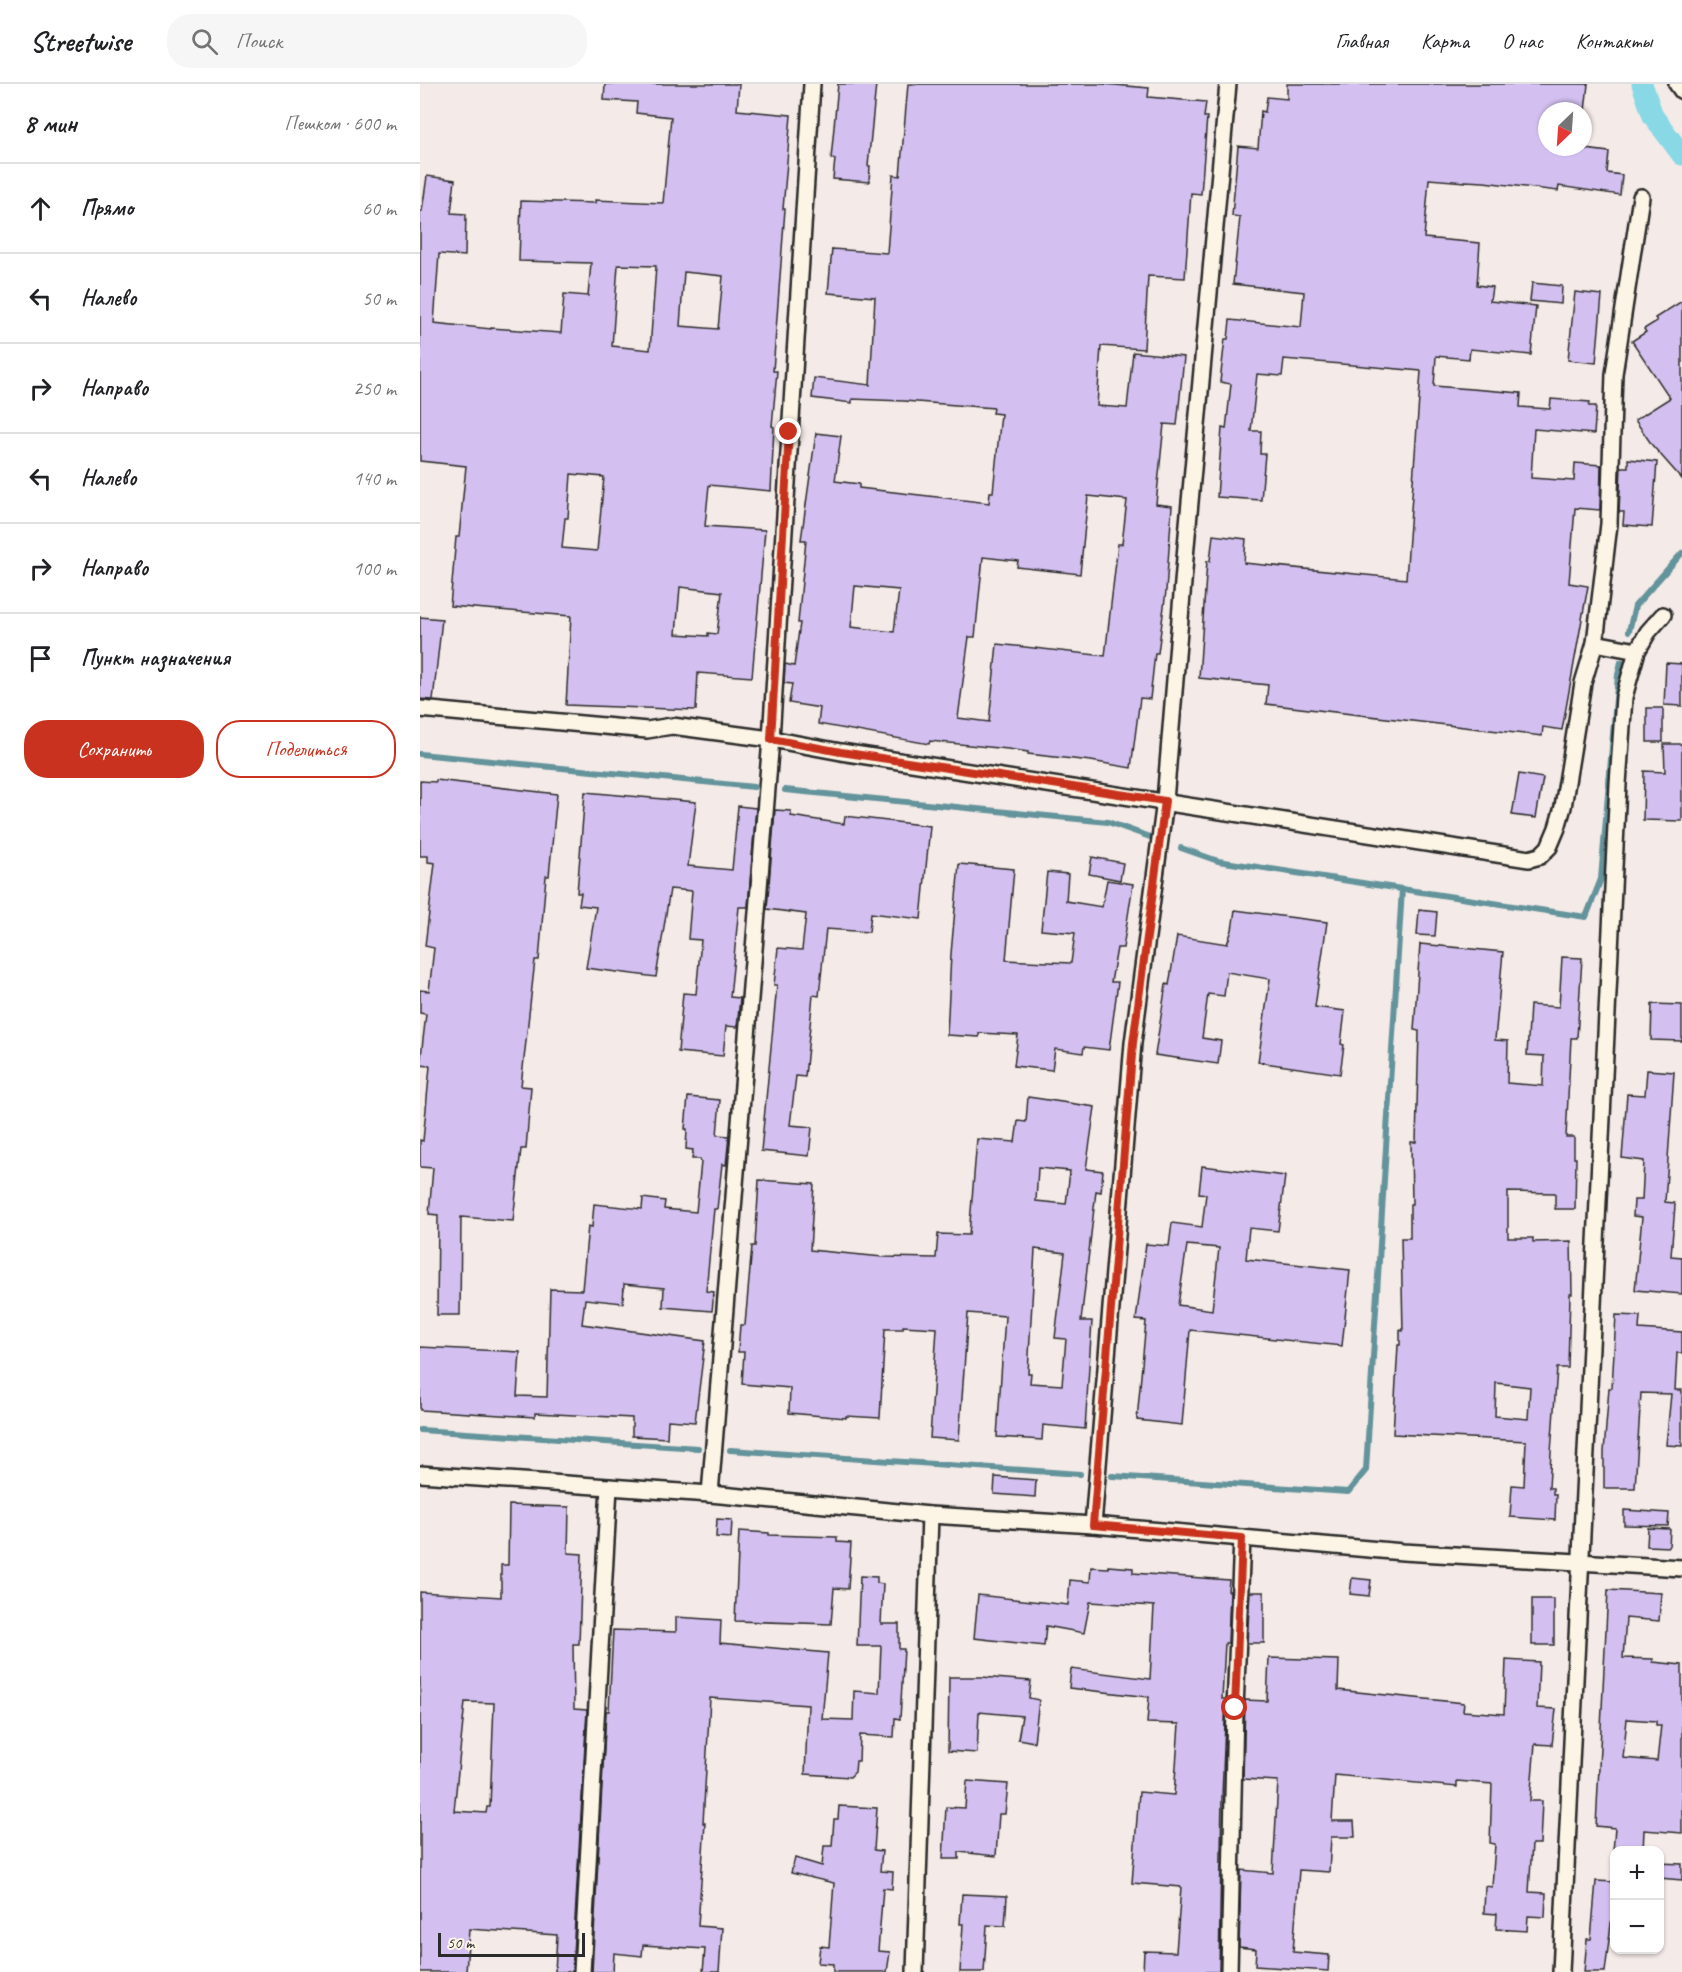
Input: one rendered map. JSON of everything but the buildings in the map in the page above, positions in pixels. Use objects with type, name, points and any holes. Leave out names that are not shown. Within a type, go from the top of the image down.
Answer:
[{"type":"street","points":[[710,1494],[771,739],[812,84]]},
{"type":"street","points":[[1093,1525],[1133,1043],[1165,801],[1228,84]]},
{"type":"street","points":[[1677,84],[1682,91]]},
{"type":"street","points":[[420,709],[647,730],[672,726],[771,739],[841,752],[1529,859],[1540,856],[1549,847],[1563,807],[1583,683],[1594,643],[1609,524],[1614,374],[1641,197]]},
{"type":"street","points":[[1561,1972],[1624,697],[1637,651],[1648,632],[1663,615]]},
{"type":"street","points":[[1594,643],[1637,651]]},
{"type":"street","points":[[420,1474],[710,1494],[930,1515],[1093,1525],[1582,1563],[1682,1568]]},
{"type":"street","points":[[582,1972],[609,1487]]},
{"type":"street","points":[[915,1972],[930,1515]]},
{"type":"street","points":[[1228,1972],[1242,1538]]},
{"type":"waterway","points":[[1642,84],[1653,116],[1682,155]]},
{"type":"waterway","points":[[1629,631],[1635,606],[1682,553]]},
{"type":"waterway","points":[[1181,848],[1218,861],[1586,917],[1601,879],[1621,662]]},
{"type":"waterway","points":[[420,754],[754,787]]},
{"type":"waterway","points":[[785,790],[1108,822],[1150,837]]},
{"type":"waterway","points":[[1112,1476],[1348,1492],[1366,1470],[1402,889]]},
{"type":"waterway","points":[[420,1430],[698,1448]]},
{"type":"waterway","points":[[730,1450],[1080,1474]]},
{"type":"route","points":[[789,432],[771,739],[841,752],[1165,801],[1133,1043],[1093,1525],[1242,1538],[1235,1708]]}]
